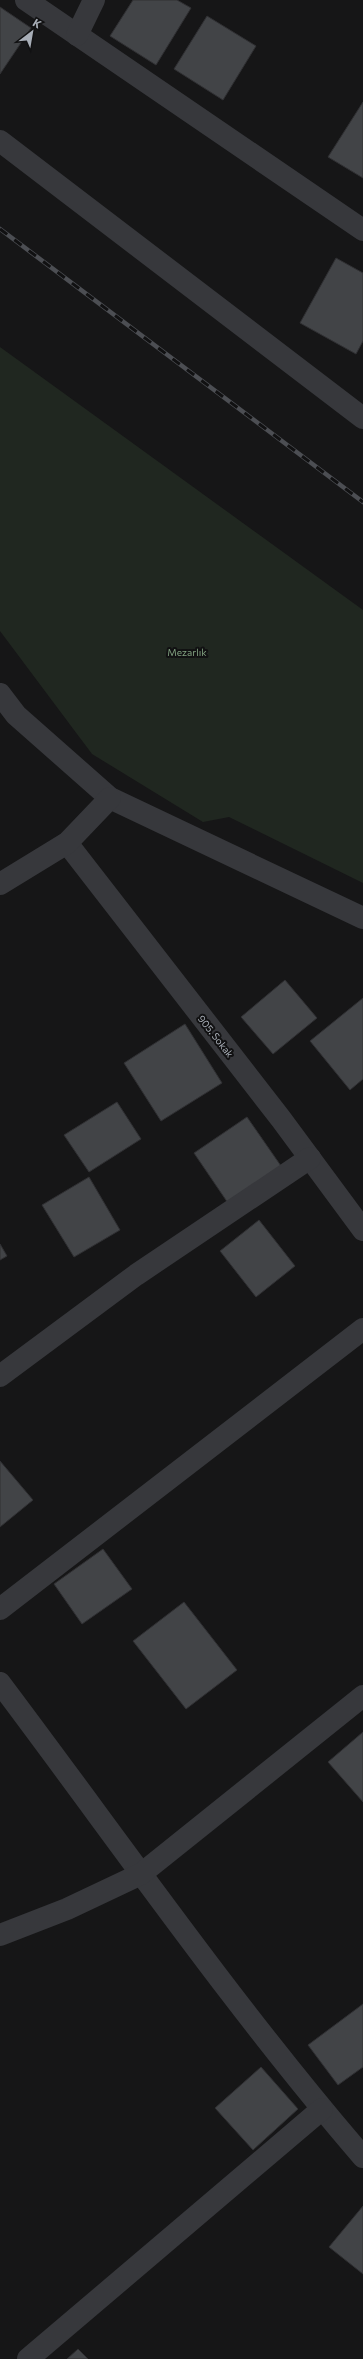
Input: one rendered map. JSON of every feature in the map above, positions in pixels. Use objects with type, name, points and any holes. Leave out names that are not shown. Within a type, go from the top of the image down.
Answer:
[{"type":"street","points":[[26,0],[363,230]]},
{"type":"street","points":[[78,35],[94,0]]},
{"type":"street","points":[[0,141],[363,418]]},
{"type":"street","points":[[0,694],[16,715],[110,798],[363,918]]},
{"type":"street","points":[[0,884],[68,843],[110,798]]},
{"type":"street","name":"905. Sokak","points":[[68,843],[310,1158],[363,1230]]},
{"type":"street","points":[[0,1376],[136,1275],[310,1158]]},
{"type":"street","points":[[0,1609],[363,1329]]},
{"type":"street","points":[[0,1683],[107,1825],[141,1874],[322,2109],[363,2157]]},
{"type":"street","points":[[0,1935],[67,1909],[141,1874],[363,1696]]},
{"type":"street","points":[[28,2359],[322,2109]]},
{"type":"green space","name":"Mezarlık","points":[[0,347],[363,610],[363,883],[229,817],[203,822],[92,754],[0,631]]},
{"type":"building","points":[[133,0],[177,0],[191,8],[156,65],[110,36]]},
{"type":"building","points":[[0,7],[31,28],[0,74]]},
{"type":"building","points":[[207,16],[256,46],[223,100],[174,69]]},
{"type":"building","points":[[363,102],[363,178],[328,157]]},
{"type":"building","points":[[336,258],[363,273],[363,341],[356,354],[300,323]]},
{"type":"building","points":[[285,980],[317,1018],[273,1054],[241,1017]]},
{"type":"building","points":[[363,998],[363,1079],[350,1090],[310,1041]]},
{"type":"building","points":[[185,1024],[222,1083],[161,1121],[124,1063]]},
{"type":"building","points":[[117,1102],[141,1139],[89,1172],[64,1135]]},
{"type":"building","points":[[247,1117],[281,1166],[228,1203],[194,1153]]},
{"type":"building","points":[[89,1177],[120,1230],[74,1257],[42,1205]]},
{"type":"building","points":[[259,1220],[295,1266],[256,1297],[220,1251]]},
{"type":"building","points":[[0,1244],[7,1256],[0,1260]]},
{"type":"building","points":[[0,1461],[33,1500],[0,1527]]},
{"type":"building","points":[[103,1549],[132,1589],[82,1624],[54,1584]]},
{"type":"building","points":[[184,1602],[237,1670],[186,1709],[133,1641]]},
{"type":"building","points":[[363,1732],[363,1802],[328,1762]]},
{"type":"building","points":[[363,2004],[363,2067],[338,2085],[308,2045]]},
{"type":"building","points":[[261,2067],[298,2109],[253,2150],[215,2108]]},
{"type":"building","points":[[363,2206],[363,2274],[329,2247]]},
{"type":"building","points":[[78,2349],[88,2359],[67,2359]]},
{"type":"railway","points":[[0,229],[363,502]]}]
